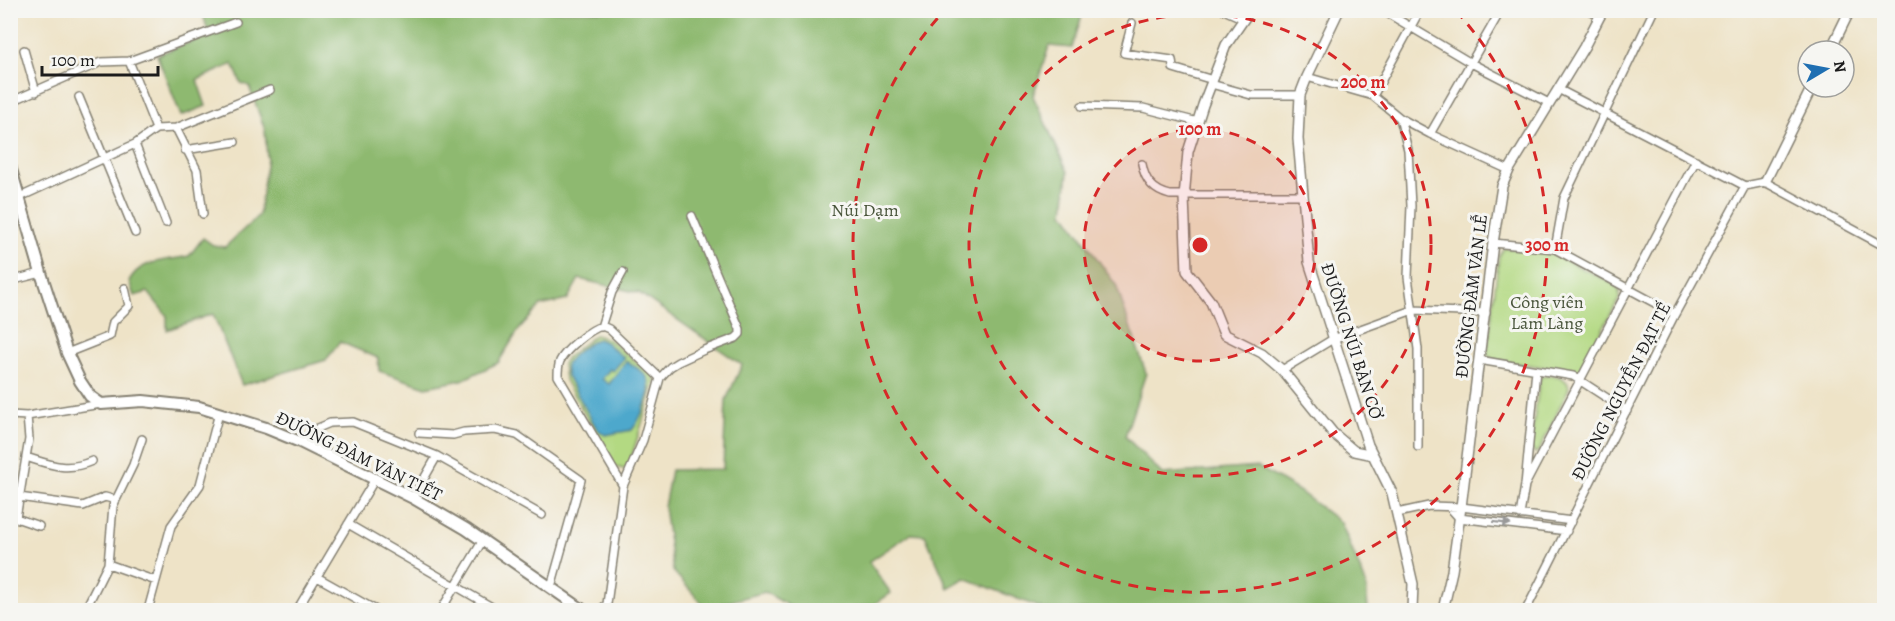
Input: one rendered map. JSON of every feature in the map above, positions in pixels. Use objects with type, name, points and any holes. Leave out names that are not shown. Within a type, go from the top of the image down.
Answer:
[{"type":"main road","points":[[10,166],[67,353],[80,381],[90,396],[101,404]]},
{"type":"main road","name":"ĐƯỜNG ĐÀM VĂN TIẾT","points":[[101,404],[143,401],[199,407],[266,428],[300,442],[413,498],[483,540],[584,610]]},
{"type":"street","points":[[1224,10],[1247,15],[1226,45],[1188,152],[1184,195],[1187,271],[1210,302],[1224,334],[1262,353],[1282,370],[1333,433],[1354,452],[1373,454]]},
{"type":"street","name":"ĐƯỜNG NÚI BÀN CỜ","points":[[1339,10],[1300,95],[1298,138],[1309,262],[1373,454],[1392,493],[1413,584],[1412,610]]},
{"type":"street","points":[[1382,10],[1471,63],[1549,103]]},
{"type":"street","points":[[1373,96],[1420,10]]},
{"type":"street","points":[[1430,134],[1501,10]]},
{"type":"street","points":[[1590,10],[1602,13]]},
{"type":"street","points":[[1555,249],[1564,198],[1654,10]]},
{"type":"street","points":[[1836,39],[1850,10]]},
{"type":"street","name":"ĐƯỜNG ĐÀM VĂN LỄ","points":[[1443,610],[1452,571],[1461,507],[1502,186],[1509,170],[1584,47],[1602,13]]},
{"type":"street","points":[[10,102],[101,62],[129,60],[236,22]]},
{"type":"street","points":[[1132,23],[1124,53],[1172,60],[1173,68],[1251,95],[1300,95]]},
{"type":"street","points":[[24,50],[36,92]]},
{"type":"street","points":[[129,60],[156,129]]},
{"type":"street","points":[[1307,77],[1373,96],[1400,118],[1509,170]]},
{"type":"street","points":[[1558,89],[1745,186],[1765,182],[1884,246]]},
{"type":"street","points":[[20,197],[135,144],[156,129],[176,128],[270,90]]},
{"type":"street","points":[[79,97],[135,233]]},
{"type":"street","points":[[1765,182],[1806,99]]},
{"type":"street","points":[[1082,106],[1143,108],[1198,122]]},
{"type":"street","points":[[1400,118],[1408,150],[1411,206],[1408,277],[1418,349],[1418,447]]},
{"type":"street","points":[[176,128],[197,170],[204,214]]},
{"type":"street","points":[[185,150],[235,142]]},
{"type":"street","points":[[135,144],[166,223]]},
{"type":"street","points":[[1525,485],[1696,160]]},
{"type":"street","points":[[1142,164],[1153,188],[1170,195],[1303,195]]},
{"type":"street","name":"ĐƯỜNG NGUYỄN ĐẠT TẾ","points":[[1526,610],[1676,314],[1745,186]]},
{"type":"street","points":[[600,610],[609,607],[623,486],[643,440],[660,378],[670,367],[704,350],[736,338],[740,334],[740,329],[692,216]]},
{"type":"street","points":[[1493,243],[1555,249],[1676,314]]},
{"type":"street","points":[[10,281],[41,273]]},
{"type":"street","points":[[601,327],[612,292],[623,273]]},
{"type":"street","points":[[67,353],[110,336],[113,322],[129,306],[125,288]]},
{"type":"street","points":[[1282,370],[1333,339],[1413,309],[1486,313]]},
{"type":"street","points":[[623,486],[558,376],[558,365],[564,355],[590,332],[601,327],[609,329],[660,378]]},
{"type":"street","points":[[1479,360],[1573,376],[1627,411]]},
{"type":"street","points":[[1520,514],[1536,370]]},
{"type":"street","points":[[10,416],[27,416],[101,404]]},
{"type":"street","points":[[148,610],[171,526],[200,485],[219,413]]},
{"type":"street","points":[[27,416],[29,439],[16,518],[39,526]]},
{"type":"street","points":[[300,442],[318,428],[330,423],[353,422],[438,456],[542,515]]},
{"type":"street","points":[[419,434],[453,435],[495,430],[517,435],[581,480],[551,587]]},
{"type":"street","points":[[86,610],[108,564],[113,506],[133,465],[142,439]]},
{"type":"street","points":[[413,498],[438,456]]},
{"type":"street","points":[[26,457],[66,468],[79,467],[92,461]]},
{"type":"street","points":[[297,610],[375,479]]},
{"type":"street","points":[[19,497],[83,506],[105,497],[116,500]]},
{"type":"street","points":[[1397,513],[1429,506],[1461,507],[1572,521]]},
{"type":"street","points":[[1449,507],[1459,518],[1567,531]]},
{"type":"street","points":[[348,524],[497,610]]},
{"type":"street","points":[[441,610],[483,540]]},
{"type":"street","points":[[108,564],[156,581]]},
{"type":"street","points":[[317,577],[376,610]]},
{"type":"green space","name":"Núi Dạm","points":[[202,11],[1070,11],[1082,15],[1072,48],[1049,46],[1033,96],[1068,172],[1064,212],[1116,285],[1146,373],[1125,436],[1162,474],[1258,467],[1299,491],[1341,523],[1366,584],[1368,610],[1046,610],[965,578],[948,588],[925,535],[910,534],[869,562],[891,593],[873,605],[842,610],[796,610],[765,592],[706,608],[673,571],[664,507],[671,470],[723,469],[726,400],[742,365],[639,293],[579,279],[567,300],[540,306],[518,331],[498,363],[462,380],[426,387],[379,371],[378,358],[340,342],[326,360],[242,385],[213,314],[167,330],[167,316],[148,292],[134,296],[129,281],[134,274],[147,265],[189,256],[203,238],[213,245],[225,247],[259,215],[267,158],[265,130],[249,86],[241,83],[233,64],[197,80],[206,106],[181,116],[157,55],[209,35]]},
{"type":"green space","name":"Công viên Lãm Làng","points":[[1504,248],[1544,251],[1553,254],[1614,284],[1619,290],[1619,299],[1579,372],[1494,360],[1487,355],[1499,256]]},
{"type":"green space","points":[[595,335],[608,339],[653,375],[655,381],[629,465],[624,469],[615,467],[565,380],[563,364],[567,357]]},
{"type":"green space","points":[[1544,375],[1563,379],[1569,388],[1539,451],[1535,453],[1530,448],[1540,378]]},
{"type":"water","points":[[598,339],[624,358],[613,371],[610,369],[602,379],[609,384],[626,361],[642,372],[649,381],[646,403],[632,430],[605,435],[597,429],[567,376],[566,365],[571,358]]}]
